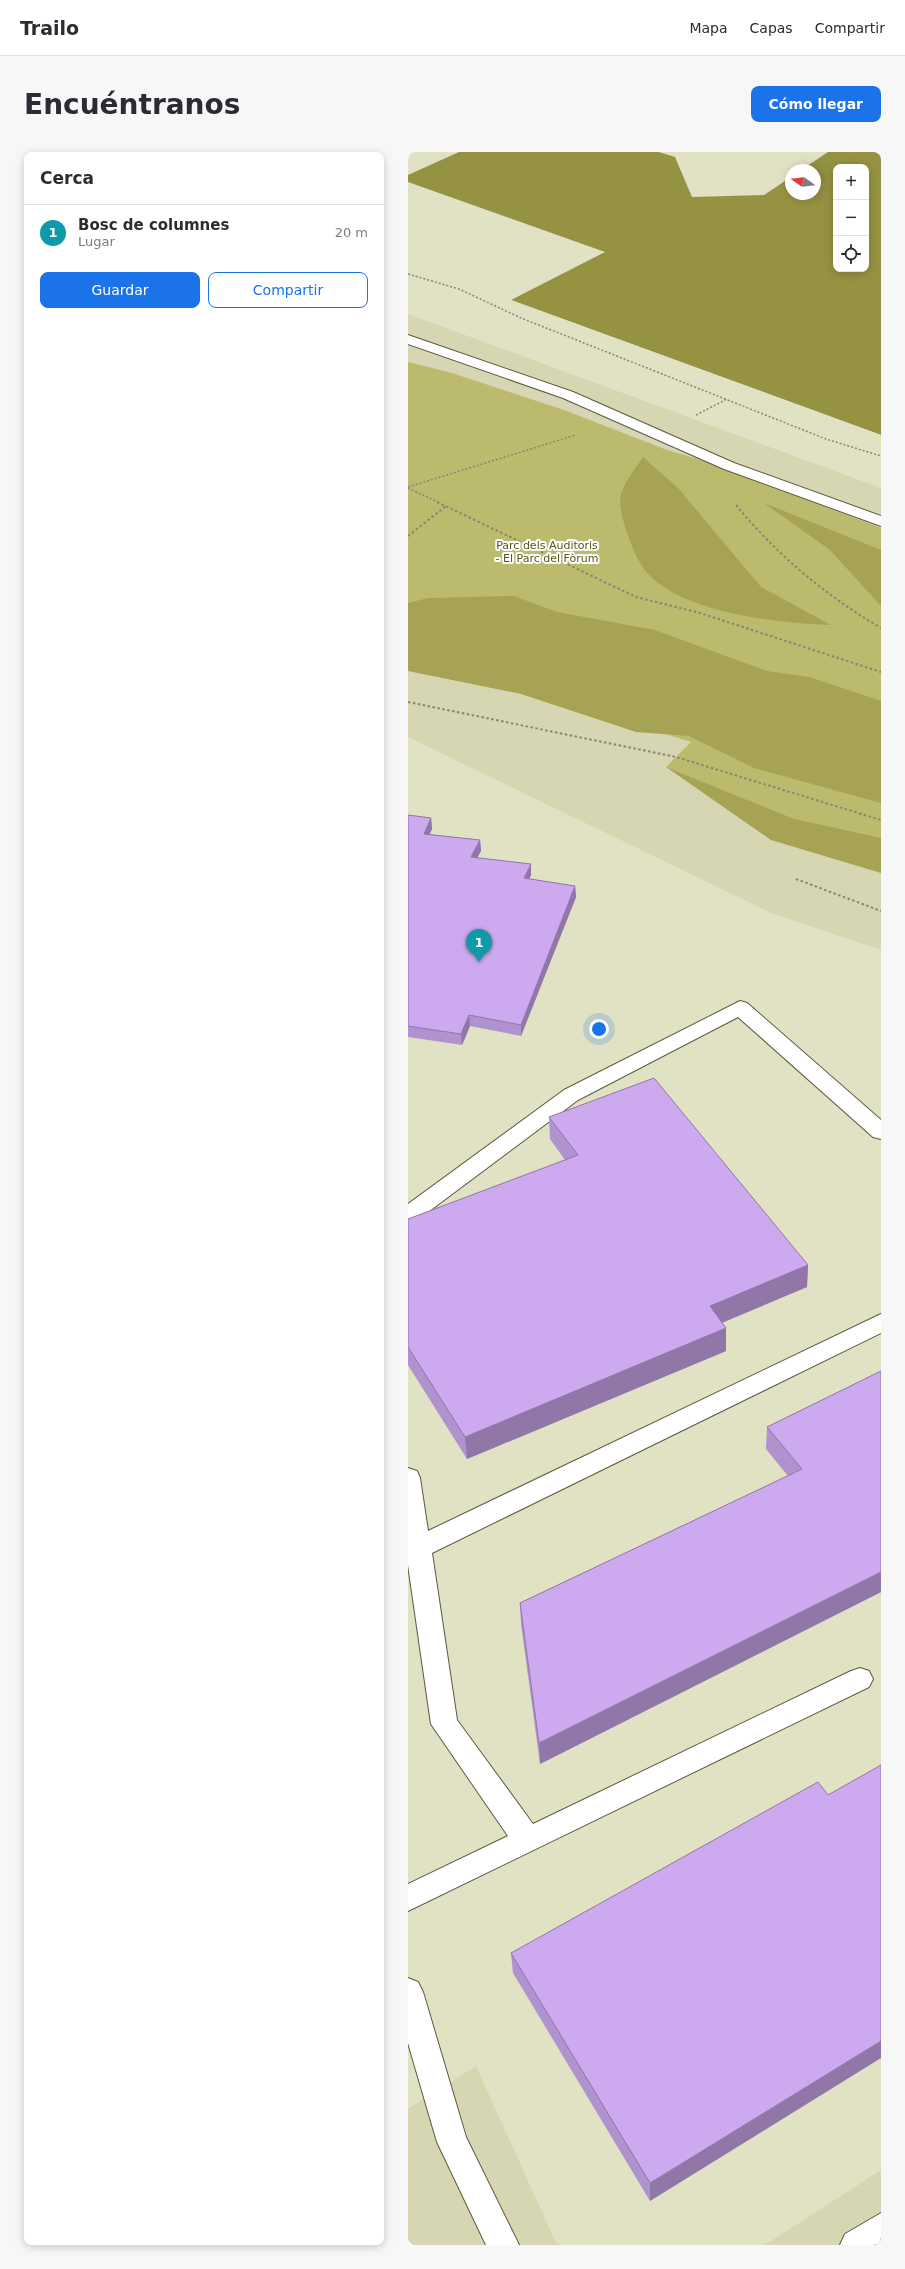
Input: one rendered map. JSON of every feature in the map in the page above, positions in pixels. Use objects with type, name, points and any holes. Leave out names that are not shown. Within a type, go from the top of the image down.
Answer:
[{"type":"street","points":[[408,339],[568,395],[729,466],[881,521]]},
{"type":"street","points":[[408,1214],[571,1095],[740,1008],[881,1132]]},
{"type":"street","points":[[418,1548],[881,1323]]},
{"type":"street","points":[[408,1478],[444,1724],[528,1840]]},
{"type":"street","points":[[408,1898],[860,1679]]},
{"type":"street","points":[[408,1992],[452,2142],[503,2245]]},
{"type":"street","points":[[856,2245],[881,2229]]},
{"type":"path","points":[[408,274],[459,289],[521,318],[727,399],[826,440],[881,456]]},
{"type":"path","points":[[693,416],[727,399]]},
{"type":"path","points":[[408,488],[606,426],[621,418]]},
{"type":"path","points":[[729,466],[724,489],[748,521],[797,570],[881,628]]},
{"type":"path","points":[[408,488],[636,597],[700,613],[881,672]]},
{"type":"path","points":[[408,536],[446,506]]},
{"type":"path","points":[[408,702],[676,757],[881,820]]},
{"type":"path","points":[[796,879],[881,911]]},
{"type":"shaded area","points":[[459,152],[659,152],[675,157],[692,197],[764,195],[785,181],[785,200],[821,200],[821,164],[810,164],[828,152],[881,152],[881,435],[511,300],[605,252],[408,182],[408,175]]},
{"type":"shaded area","name":"Parc dels Auditoris - El Parc del Fòrum","points":[[408,314],[881,488],[881,950],[771,913],[408,737]]},
{"type":"shaded area","points":[[643,457],[679,489],[761,587],[831,625],[762,619],[712,608],[689,600],[669,590],[652,578],[640,564],[630,541],[620,503],[621,494],[625,484]]},
{"type":"shaded area","points":[[764,503],[881,550],[881,606],[830,550]]},
{"type":"shaded area","points":[[514,596],[557,612],[655,630],[767,671],[809,677],[881,701],[881,803],[754,768],[689,736],[636,732],[521,694],[408,671],[408,603],[428,598]]},
{"type":"shaded area","points":[[666,767],[794,819],[881,838],[881,873],[771,840]]},
{"type":"shaded area","points":[[476,2066],[556,2243],[562,2245],[408,2245],[408,2109]]},
{"type":"shaded area","points":[[881,2170],[881,2245],[765,2245]]},
{"type":"green space","name":"Parc dels Auditoris - El Parc del Fòrum","points":[[408,362],[452,373],[564,410],[667,450],[705,461],[881,528],[881,856],[666,767],[691,742],[472,673],[408,659]]},
{"type":"pier","points":[[511,300],[881,435],[881,437],[511,302]]},
{"type":"building","points":[[408,815],[431,818],[424,834],[480,840],[471,857],[531,864],[524,878],[575,886],[521,1025],[469,1015],[461,1034],[408,1026]]},
{"type":"building","points":[[654,1078],[808,1265],[710,1306],[726,1328],[465,1437],[408,1347],[408,1219],[578,1155],[549,1117]]},
{"type":"building","points":[[881,1371],[881,1572],[539,1743],[520,1603],[802,1469],[767,1427]]},
{"type":"building","points":[[881,1765],[881,2041],[650,2183],[511,1953],[818,1782],[828,1795]]},
{"type":"place","name":"Bosc de columnes","points":[[479,962]]}]
